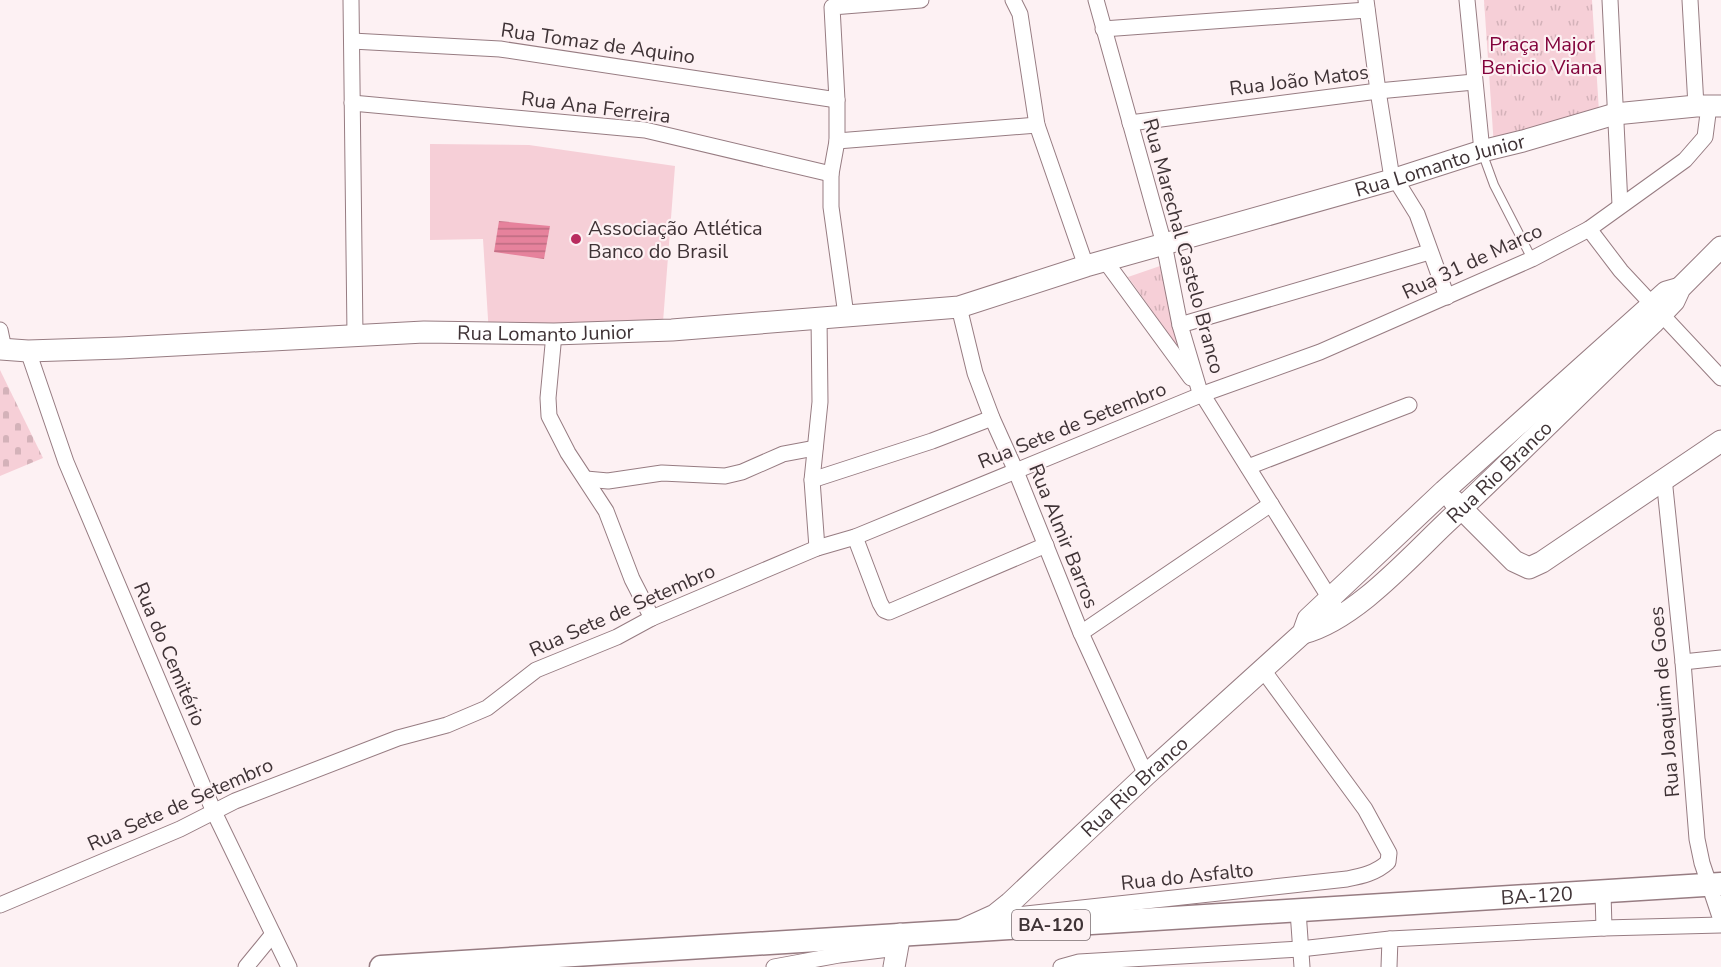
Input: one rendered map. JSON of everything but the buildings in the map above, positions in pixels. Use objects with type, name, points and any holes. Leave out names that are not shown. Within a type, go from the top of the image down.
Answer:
[{"type":"main road","name":"BA-120","points":[[389,967],[897,950],[961,930],[1716,885]]},
{"type":"street","points":[[351,0],[356,335]]},
{"type":"street","points":[[846,315],[831,207],[831,174],[837,141],[832,4],[921,0]]},
{"type":"street","points":[[1013,0],[1020,14],[1037,125],[1096,264],[1201,391]]},
{"type":"street","name":"Rua Marechal Castelo Branco","points":[[1096,0],[1164,244],[1180,325],[1201,391],[1335,607]]},
{"type":"street","points":[[1467,0],[1482,151]]},
{"type":"street","points":[[1610,0],[1620,205]]},
{"type":"street","name":"Rua 31 de Marco","points":[[1201,391],[1320,352],[1532,259],[1590,229],[1685,160],[1705,137],[1709,106],[1690,0]]},
{"type":"street","points":[[1103,29],[1367,5],[1377,91],[1391,172],[1417,214],[1447,297]]},
{"type":"street","name":"Rua Tomaz de Aquino","points":[[351,41],[500,49],[837,100]]},
{"type":"street","name":"Rua João Matos","points":[[1130,123],[1377,91],[1474,82]]},
{"type":"street","name":"Rua Ana Ferreira","points":[[352,103],[645,130],[831,174]]},
{"type":"street","name":"Rua Lomanto Junior","points":[[1,343],[28,351],[424,332],[554,334],[672,330],[959,307],[1096,264],[1615,114],[1709,106]]},
{"type":"street","points":[[837,141],[1037,125]]},
{"type":"street","points":[[1590,229],[1621,271],[1721,378]]},
{"type":"street","name":"Rua Rio Branco","points":[[961,930],[987,918],[1010,903],[1302,633],[1308,619],[1380,585],[1461,509],[1657,310],[1666,292],[1680,288],[1721,247]]},
{"type":"street","points":[[1180,325],[1429,252]]},
{"type":"street","name":"Rua Almir Barros","points":[[959,307],[975,373],[992,418],[1016,469],[1081,633],[1146,775]]},
{"type":"street","name":"Rua Rio Branco","points":[[1335,607],[1444,491],[1657,310]]},
{"type":"street","points":[[817,548],[812,480],[820,402],[819,317]]},
{"type":"street","points":[[554,334],[548,398],[549,416],[568,453],[606,511],[632,579],[652,618]]},
{"type":"street","name":"Rua do Cemitério","points":[[28,351],[66,462],[214,812],[289,967]]},
{"type":"street","name":"Rua Sete de Setembro","points":[[0,905],[180,829],[235,801],[398,738],[447,725],[487,708],[536,670],[617,637],[652,618],[817,548],[855,537],[1201,391]]},
{"type":"street","points":[[1248,467],[1410,405]]},
{"type":"street","points":[[812,480],[932,441],[992,418]]},
{"type":"street","points":[[1444,491],[1514,561],[1524,568],[1535,567],[1721,441]]},
{"type":"street","points":[[586,479],[608,481],[662,473],[725,476],[742,472],[783,454],[815,448]]},
{"type":"street","name":"Rua Joaquim de Goes","points":[[1664,478],[1683,662],[1697,839],[1702,863],[1716,885],[1721,920]]},
{"type":"street","points":[[1081,633],[1271,504]]},
{"type":"street","points":[[855,537],[879,603],[888,612],[1046,545]]},
{"type":"street","points":[[1683,662],[1721,658]]},
{"type":"street","name":"Rua do Asfalto","points":[[987,918],[1347,879],[1370,874],[1388,862],[1389,853],[1365,808],[1263,670]]},
{"type":"street","points":[[1603,893],[1604,928]]},
{"type":"street","points":[[1298,911],[1302,967]]},
{"type":"street","points":[[1061,967],[1079,962],[1194,962],[1390,939],[1604,928],[1721,925]]},
{"type":"street","points":[[246,967],[273,933]]},
{"type":"street","points":[[1389,967],[1390,939]]},
{"type":"street","points":[[774,967],[839,955],[897,950]]},
{"type":"lane","points":[[1482,151],[1494,185],[1532,259]]},
{"type":"green space","name":"Praça Major Benicio Viana","points":[[1484,0],[1592,0],[1599,112],[1494,147]]},
{"type":"green space","name":"Associação Atlética Banco do Brasil","points":[[430,144],[529,145],[675,166],[663,322],[489,335],[483,239],[430,240]]},
{"type":"green space","points":[[1160,266],[1181,351],[1128,277]]},
{"type":"green space","points":[[0,370],[43,458],[0,476]]},
{"type":"shaded area","points":[[499,221],[550,226],[544,259],[494,252]]},
{"type":"place","name":"Associação Atlética Banco do Brasil","points":[[576,239]]}]
